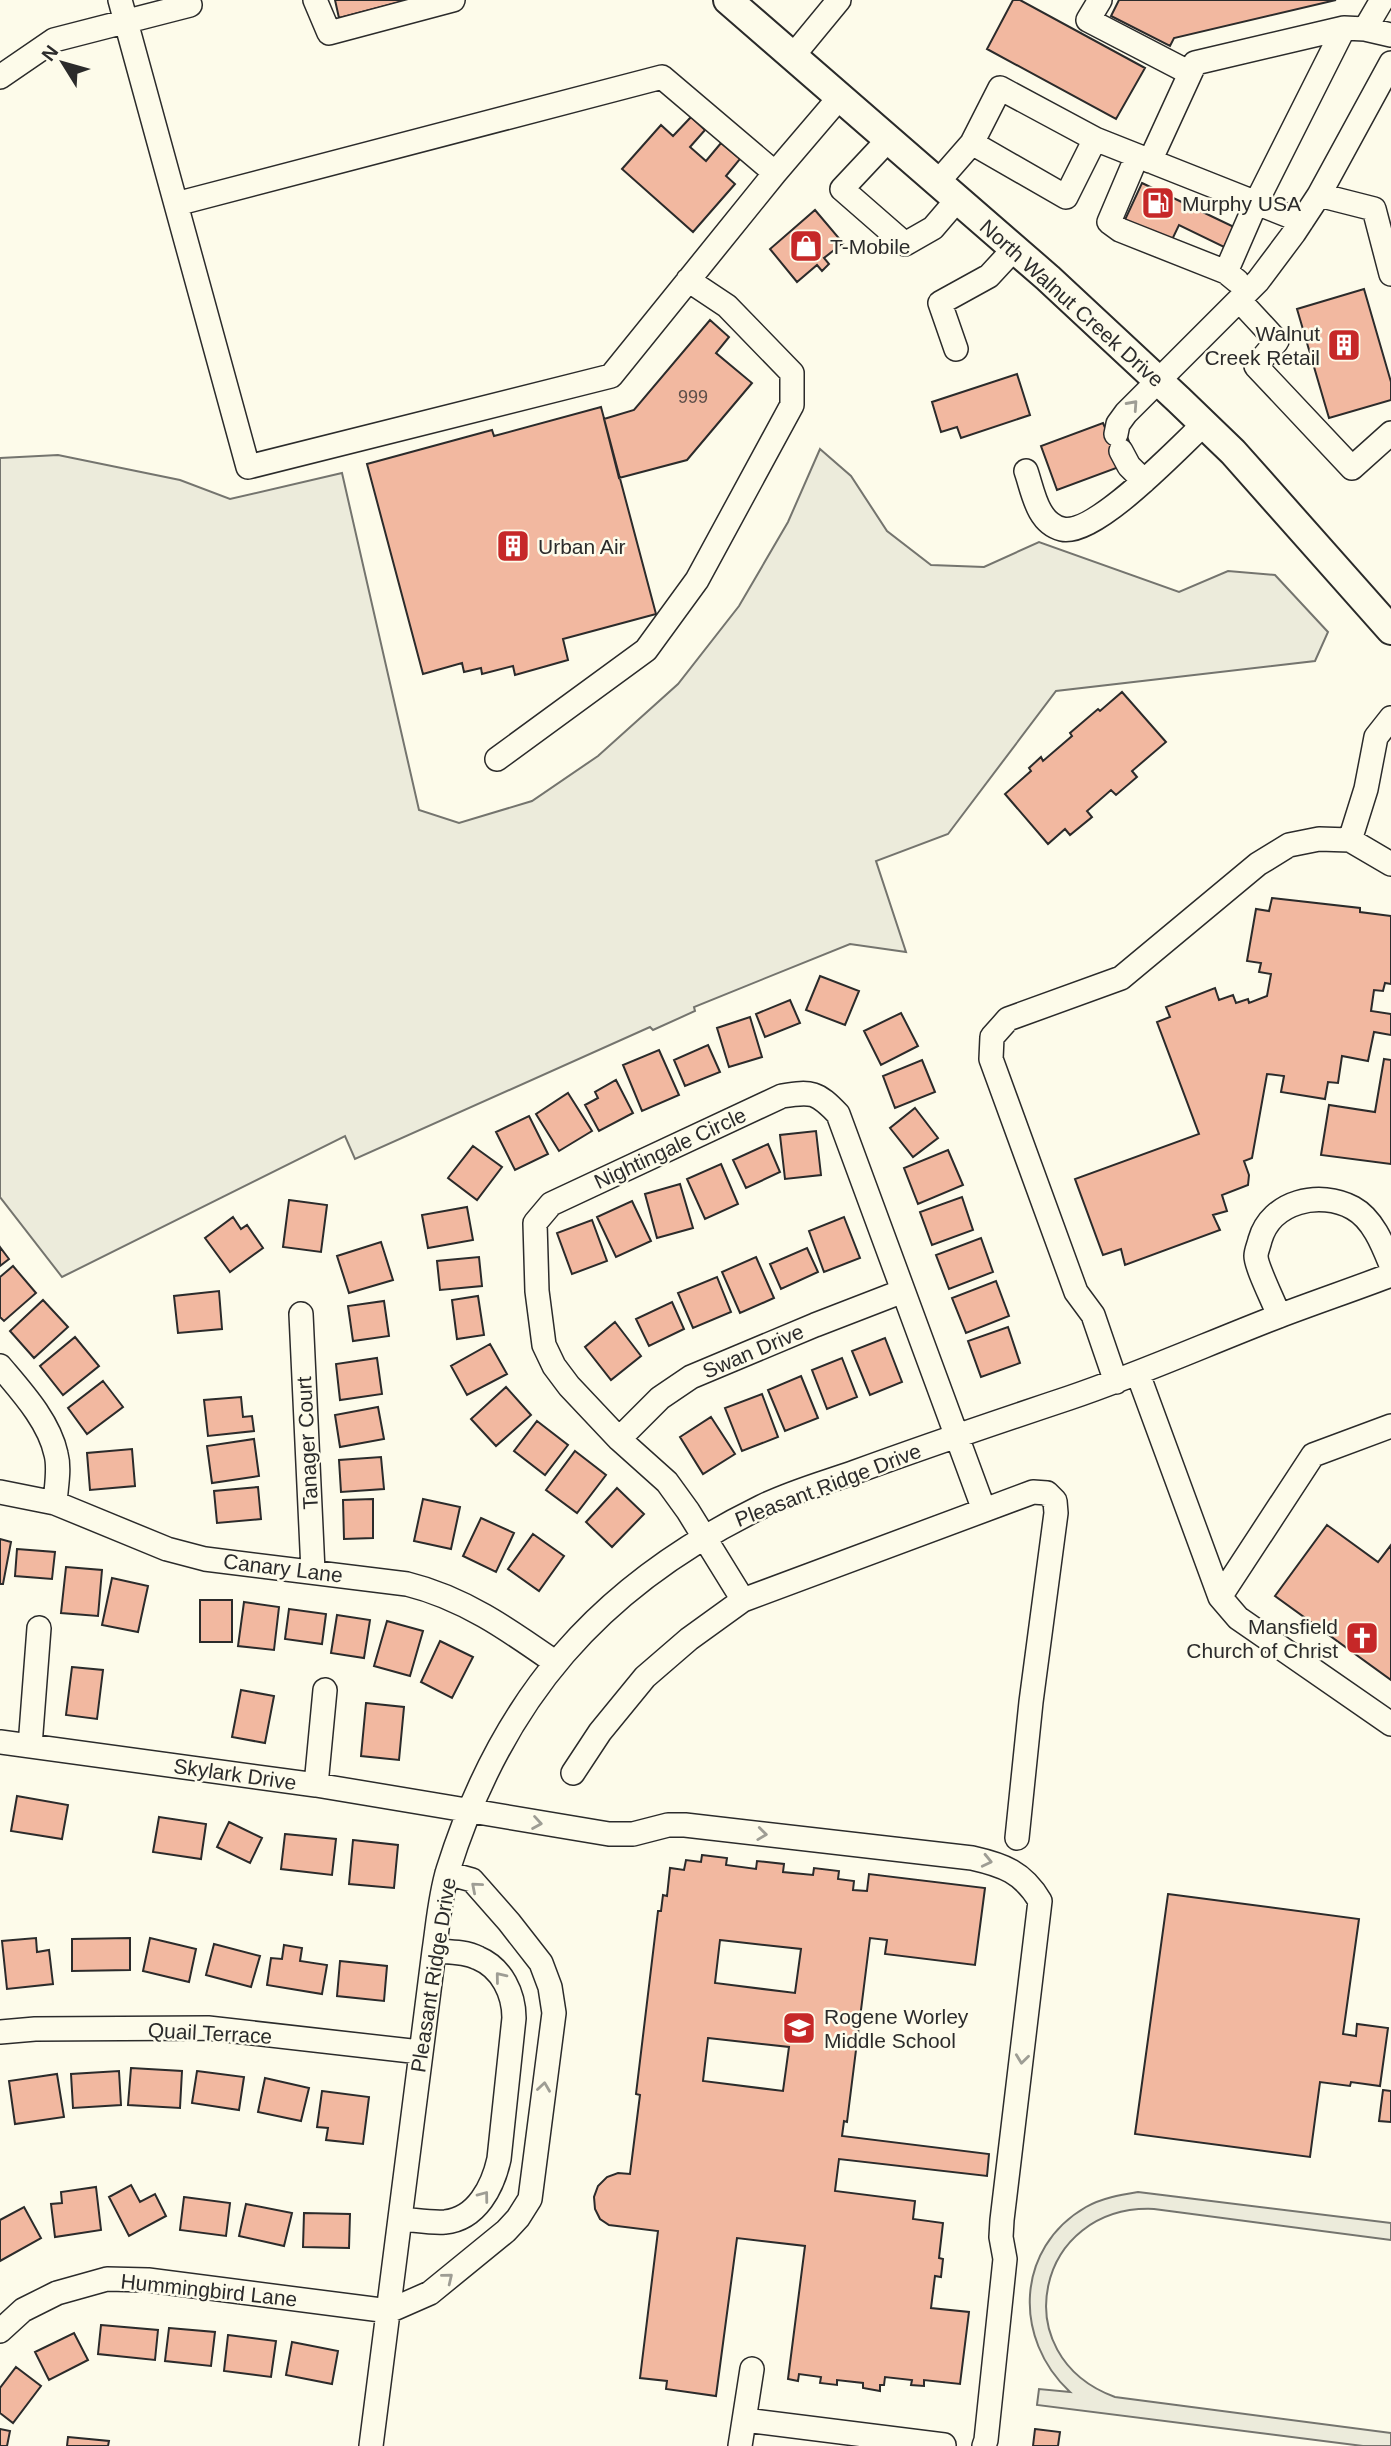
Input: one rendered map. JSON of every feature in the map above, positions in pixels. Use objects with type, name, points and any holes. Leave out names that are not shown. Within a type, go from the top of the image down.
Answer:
[{"type":"main road","name":"North Walnut Creek Drive","points":[[728,0],[1048,278],[1157,379],[1233,452],[1391,630]]},
{"type":"street","points":[[315,0],[329,33],[453,0]]},
{"type":"street","points":[[792,57],[839,0]]},
{"type":"street","points":[[1100,0],[1088,20],[1190,74]]},
{"type":"street","points":[[1226,272],[1256,203],[1354,29],[1382,0]]},
{"type":"street","points":[[0,77],[54,40],[123,11],[195,2]]},
{"type":"street","points":[[123,11],[247,467],[611,376],[839,97]]},
{"type":"street","points":[[1391,35],[1354,29],[1195,63],[1110,222],[1120,230],[1226,272],[1277,341],[1256,366],[1352,468],[1391,433]]},
{"type":"street","points":[[1144,481],[1129,466],[1119,443],[1118,424],[1157,379],[1258,281],[1319,195],[1391,63]]},
{"type":"street","points":[[176,205],[662,77],[775,173]]},
{"type":"street","points":[[888,140],[842,190],[905,244],[933,228],[947,191],[1000,88],[1095,139],[1302,221]]},
{"type":"street","points":[[972,143],[1066,197],[1095,139]]},
{"type":"street","points":[[1319,195],[1383,207],[1391,274]]},
{"type":"street","points":[[956,349],[940,303],[989,276],[1014,248]]},
{"type":"street","points":[[497,759],[646,650],[697,580],[792,405],[792,373],[727,306],[688,281]]},
{"type":"street","points":[[1026,471],[1039,510],[1050,523],[1061,529],[1076,529],[1127,497],[1204,424]]},
{"type":"street","points":[[1350,840],[1366,789],[1376,737],[1391,718]]},
{"type":"street","points":[[1391,864],[1350,840],[1319,839],[1289,845],[1258,864],[1121,978],[1008,1019],[992,1037],[991,1059],[1076,1292],[1094,1315],[1127,1378],[1220,1597],[1238,1618],[1391,1724]]},
{"type":"street","name":"Nightingale Circle","points":[[743,1600],[667,1482],[619,1439],[569,1387],[554,1366],[544,1345],[537,1291],[535,1223],[551,1204],[782,1096],[806,1091],[825,1100],[838,1114],[984,1510]]},
{"type":"street","points":[[1279,1316],[1256,1257],[1262,1234],[1273,1216],[1290,1204],[1332,1200],[1354,1209],[1369,1222],[1384,1246],[1391,1265]]},
{"type":"street","name":"Pleasant Ridge Drive","points":[[371,2446],[433,1951],[447,1873],[469,1811],[501,1744],[522,1708],[556,1663],[590,1625],[645,1576],[703,1537],[765,1505],[955,1436],[1127,1378],[1279,1316],[1391,1275]]},
{"type":"street","name":"Swan Drive","points":[[619,1439],[660,1398],[691,1377],[903,1291]]},
{"type":"street","name":"Tanager Court","points":[[301,1314],[313,1571]]},
{"type":"street","points":[[0,1366],[26,1397],[46,1429],[56,1453],[55,1503]]},
{"type":"street","points":[[1220,1597],[1314,1455],[1391,1426]]},
{"type":"street","name":"Canary Lane","points":[[0,1492],[55,1503],[167,1549],[205,1559],[313,1571],[407,1584],[431,1590],[484,1614],[556,1663]]},
{"type":"street","points":[[573,1773],[600,1732],[645,1677],[689,1639],[743,1600],[1033,1492],[1047,1493],[1055,1501],[1056,1513],[1031,1702],[1017,1838]]},
{"type":"street","points":[[30,1746],[39,1628]]},
{"type":"street","points":[[316,1785],[325,1690]]},
{"type":"street","name":"Skylark Drive","points":[[0,1742],[316,1785],[609,1834],[685,1825],[972,1858],[1001,1865],[1031,1886],[1040,1901],[1002,2220],[1001,2237],[1005,2259],[984,2446]]},
{"type":"street","points":[[389,2311],[430,2293],[506,2231],[530,2199],[554,2013],[550,1987],[541,1963],[472,1880],[447,1873]]},
{"type":"street","points":[[401,2219],[446,2222],[472,2210],[486,2196],[494,2180],[499,2159],[514,2018],[510,1992],[493,1968],[479,1958],[461,1953],[433,1951]]},
{"type":"street","name":"Quail Terrace","points":[[0,2032],[35,2029],[208,2028],[420,2052]]},
{"type":"street","name":"Hummingbird Lane","points":[[0,2331],[23,2310],[57,2293],[107,2279],[148,2280],[389,2311]]},
{"type":"street","points":[[740,2446],[752,2370]]},
{"type":"street","points":[[745,2420],[944,2445]]},
{"type":"shaded area","points":[[820,449],[851,476],[887,531],[931,565],[984,567],[1039,542],[1179,592],[1228,571],[1275,575],[1328,632],[1315,661],[1056,691],[948,834],[876,861],[906,952],[850,944],[694,1007],[695,1011],[653,1030],[650,1027],[355,1159],[345,1136],[62,1277],[0,1197],[0,458],[58,455],[180,480],[230,499],[342,473],[419,810],[459,823],[532,801],[598,756],[678,684],[739,606],[788,522]]},
{"type":"shaded area","points":[[1138,2192],[1391,2223],[1391,2240],[1154,2209],[1114,2214],[1082,2230],[1060,2255],[1048,2286],[1047,2318],[1057,2350],[1080,2377],[1115,2397],[1391,2433],[1391,2446],[1363,2446],[1037,2405],[1039,2389],[1070,2392],[1051,2371],[1038,2346],[1031,2321],[1030,2295],[1035,2270],[1046,2246],[1063,2225],[1086,2207],[1105,2199]]},
{"type":"building","points":[[335,0],[408,0],[339,18]]},
{"type":"building","points":[[1013,0],[1020,0],[1145,68],[1116,119],[987,49]]},
{"type":"building","points":[[1119,0],[1336,0],[1174,38],[1170,46],[1111,16]]},
{"type":"building","points":[[691,117],[705,130],[690,147],[706,161],[721,143],[740,159],[726,176],[735,184],[693,232],[622,169],[661,125],[673,136]]},
{"type":"building","name":"Murphy USA","points":[[1142,183],[1234,227],[1224,247],[1179,225],[1169,246],[1123,224]]},
{"type":"building","name":"T-Mobile","points":[[815,210],[843,243],[824,258],[829,264],[822,271],[817,265],[797,282],[770,249]]},
{"type":"building","name":"Walnut Creek Retail","points":[[1364,289],[1391,382],[1391,400],[1329,418],[1297,309]]},
{"type":"building","points":[[710,320],[729,337],[716,353],[752,383],[687,460],[619,478],[604,419],[634,410]]},
{"type":"building","points":[[1017,374],[1030,415],[961,438],[957,427],[941,432],[932,402]]},
{"type":"building","name":"Urban Air","points":[[601,407],[656,614],[563,639],[568,660],[515,675],[513,666],[482,674],[481,668],[464,672],[462,663],[423,674],[367,464],[492,430],[494,436]]},
{"type":"building","points":[[1103,423],[1109,437],[1125,431],[1131,447],[1119,467],[1057,490],[1041,446]]},
{"type":"building","points":[[1122,692],[1166,742],[1132,771],[1137,777],[1116,795],[1111,790],[1087,811],[1092,817],[1070,835],[1065,829],[1048,844],[1005,794],[1031,771],[1029,768],[1041,757],[1043,761],[1072,736],[1070,733]]},
{"type":"building","points":[[1272,898],[1360,908],[1360,912],[1391,916],[1391,984],[1385,983],[1383,991],[1374,990],[1371,1011],[1391,1014],[1391,1035],[1374,1032],[1368,1061],[1342,1056],[1338,1083],[1328,1082],[1325,1099],[1281,1092],[1284,1076],[1267,1074],[1252,1158],[1244,1161],[1249,1175],[1248,1185],[1222,1195],[1227,1211],[1213,1215],[1220,1230],[1125,1265],[1121,1249],[1103,1255],[1075,1179],[1199,1134],[1157,1022],[1170,1017],[1166,1007],[1215,988],[1219,1000],[1233,995],[1236,1003],[1248,999],[1249,1003],[1267,996],[1271,974],[1259,972],[1261,963],[1247,961],[1256,909],[1269,911]]},
{"type":"building","points":[[820,976],[859,991],[845,1025],[806,1010]]},
{"type":"building","points":[[790,1000],[800,1023],[765,1037],[756,1014]]},
{"type":"building","points":[[901,1013],[918,1046],[881,1065],[864,1031]]},
{"type":"building","points":[[750,1017],[762,1057],[729,1067],[717,1028]]},
{"type":"building","points":[[708,1045],[720,1072],[685,1086],[674,1060]]},
{"type":"building","points":[[659,1050],[679,1095],[642,1111],[623,1065]]},
{"type":"building","points":[[1384,1059],[1391,1060],[1391,1164],[1321,1155],[1329,1105],[1375,1112]]},
{"type":"building","points":[[922,1060],[935,1092],[895,1108],[883,1076]]},
{"type":"building","points":[[616,1080],[633,1113],[599,1131],[585,1105],[598,1098],[595,1092]]},
{"type":"building","points":[[568,1093],[592,1131],[559,1151],[536,1114]]},
{"type":"building","points":[[915,1108],[938,1138],[913,1157],[890,1128]]},
{"type":"building","points":[[529,1116],[548,1154],[515,1170],[496,1132]]},
{"type":"building","points":[[816,1131],[821,1175],[785,1179],[780,1135]]},
{"type":"building","points":[[768,1144],[780,1172],[746,1188],[733,1160]]},
{"type":"building","points":[[473,1146],[502,1167],[477,1200],[448,1178]]},
{"type":"building","points":[[948,1150],[963,1185],[918,1204],[904,1168]]},
{"type":"building","points":[[721,1164],[738,1204],[705,1219],[687,1179]]},
{"type":"building","points":[[680,1184],[693,1228],[657,1238],[645,1194]]},
{"type":"building","points":[[962,1197],[973,1230],[932,1245],[920,1212]]},
{"type":"building","points":[[289,1200],[327,1205],[321,1252],[283,1247]]},
{"type":"building","points":[[632,1201],[651,1241],[616,1257],[597,1217]]},
{"type":"building","points":[[467,1207],[473,1240],[428,1248],[422,1215]]},
{"type":"building","points":[[233,1217],[241,1229],[247,1225],[263,1248],[230,1272],[205,1238]]},
{"type":"building","points":[[844,1217],[860,1258],[824,1272],[809,1231]]},
{"type":"building","points":[[592,1220],[607,1261],[572,1274],[557,1233]]},
{"type":"building","points":[[981,1238],[993,1272],[949,1289],[936,1255]]},
{"type":"building","points":[[381,1242],[393,1280],[349,1293],[337,1256]]},
{"type":"building","points":[[0,1247],[9,1259],[0,1266]]},
{"type":"building","points":[[807,1248],[818,1272],[781,1289],[770,1264]]},
{"type":"building","points":[[479,1257],[482,1286],[440,1290],[437,1261]]},
{"type":"building","points":[[756,1257],[774,1298],[740,1313],[722,1272]]},
{"type":"building","points":[[13,1266],[36,1293],[4,1321],[0,1317],[0,1277]]},
{"type":"building","points":[[717,1277],[731,1312],[693,1328],[678,1293]]},
{"type":"building","points":[[996,1281],[1009,1316],[966,1333],[952,1298]]},
{"type":"building","points":[[219,1291],[222,1329],[178,1333],[174,1296]]},
{"type":"building","points":[[478,1296],[484,1335],[457,1339],[452,1300]]},
{"type":"building","points":[[43,1300],[68,1327],[34,1358],[10,1331]]},
{"type":"building","points":[[384,1301],[389,1336],[353,1341],[348,1306]]},
{"type":"building","points":[[672,1302],[684,1329],[649,1346],[636,1319]]},
{"type":"building","points":[[615,1322],[641,1356],[611,1380],[585,1347]]},
{"type":"building","points":[[1008,1327],[1020,1363],[981,1377],[968,1341]]},
{"type":"building","points":[[75,1337],[99,1366],[63,1395],[40,1366]]},
{"type":"building","points":[[885,1338],[902,1382],[870,1395],[852,1351]]},
{"type":"building","points":[[490,1344],[507,1374],[467,1395],[451,1366]]},
{"type":"building","points":[[377,1358],[382,1394],[340,1400],[336,1364]]},
{"type":"building","points":[[842,1358],[857,1397],[827,1409],[812,1370]]},
{"type":"building","points":[[801,1376],[818,1418],[785,1431],[768,1390]]},
{"type":"building","points":[[103,1381],[123,1407],[87,1434],[68,1408]]},
{"type":"building","points":[[506,1387],[531,1415],[496,1446],[471,1419]]},
{"type":"building","points":[[762,1394],[778,1437],[742,1451],[725,1408]]},
{"type":"building","points":[[241,1397],[243,1417],[252,1416],[254,1431],[208,1436],[204,1400]]},
{"type":"building","points":[[378,1407],[384,1439],[340,1447],[335,1415]]},
{"type":"building","points":[[711,1417],[735,1454],[703,1474],[680,1437]]},
{"type":"building","points":[[537,1421],[568,1445],[545,1475],[514,1451]]},
{"type":"building","points":[[254,1439],[259,1476],[212,1483],[207,1446]]},
{"type":"building","points":[[132,1449],[135,1486],[90,1490],[87,1453]]},
{"type":"building","points":[[575,1451],[606,1475],[577,1513],[546,1490]]},
{"type":"building","points":[[381,1457],[384,1489],[341,1492],[339,1460]]},
{"type":"building","points":[[258,1487],[261,1519],[217,1523],[214,1491]]},
{"type":"building","points":[[617,1488],[644,1514],[612,1547],[586,1522]]},
{"type":"building","points":[[373,1499],[373,1538],[344,1539],[343,1500]]},
{"type":"building","points":[[423,1499],[460,1507],[451,1549],[414,1541]]},
{"type":"building","points":[[481,1518],[514,1533],[496,1572],[463,1556]]},
{"type":"building","name":"Mansfield Church of Christ","points":[[1327,1525],[1378,1562],[1391,1545],[1391,1680],[1275,1596]]},
{"type":"building","points":[[533,1534],[564,1556],[539,1591],[508,1569]]},
{"type":"building","points":[[0,1539],[11,1542],[3,1584],[0,1584]]},
{"type":"building","points":[[17,1549],[55,1552],[52,1579],[15,1576]]},
{"type":"building","points":[[66,1567],[102,1570],[98,1616],[61,1613]]},
{"type":"building","points":[[112,1578],[148,1586],[138,1632],[102,1625]]},
{"type":"building","points":[[200,1600],[232,1600],[232,1642],[200,1642]]},
{"type":"building","points":[[244,1602],[279,1607],[274,1650],[238,1646]]},
{"type":"building","points":[[289,1609],[326,1614],[322,1644],[285,1639]]},
{"type":"building","points":[[337,1615],[370,1620],[364,1658],[331,1653]]},
{"type":"building","points":[[387,1621],[423,1631],[410,1676],[374,1666]]},
{"type":"building","points":[[440,1641],[473,1657],[452,1698],[421,1682]]},
{"type":"building","points":[[72,1667],[103,1670],[97,1719],[66,1715]]},
{"type":"building","points":[[241,1690],[274,1696],[265,1743],[232,1737]]},
{"type":"building","points":[[366,1703],[404,1707],[399,1760],[361,1756]]},
{"type":"building","points":[[17,1796],[68,1805],[62,1839],[11,1831]]},
{"type":"building","points":[[159,1817],[206,1824],[201,1859],[153,1852]]},
{"type":"building","points":[[229,1822],[262,1838],[250,1863],[217,1847]]},
{"type":"building","points":[[285,1834],[336,1839],[332,1875],[281,1869]]},
{"type":"building","points":[[353,1840],[398,1845],[394,1888],[349,1884]]},
{"type":"building","points":[[702,1855],[727,1858],[726,1865],[756,1869],[757,1861],[784,1864],[783,1872],[813,1875],[814,1868],[839,1871],[838,1879],[854,1881],[853,1890],[867,1891],[869,1874],[985,1888],[975,1965],[885,1954],[887,1940],[870,1938],[847,2122],[844,2121],[842,2136],[989,2154],[987,2176],[839,2159],[835,2191],[915,2201],[913,2219],[943,2223],[939,2258],[943,2259],[941,2277],[935,2276],[931,2308],[969,2312],[960,2384],[924,2380],[924,2386],[911,2385],[912,2380],[885,2377],[880,2391],[863,2388],[863,2383],[837,2380],[837,2385],[820,2383],[821,2377],[799,2374],[798,2381],[788,2379],[805,2246],[737,2238],[716,2396],[666,2389],[667,2381],[640,2378],[658,2231],[609,2225],[600,2219],[595,2209],[594,2197],[598,2186],[607,2177],[618,2173],[630,2174],[640,2095],[636,2094],[658,1911],[661,1911],[663,1895],[667,1896],[670,1868],[684,1870],[686,1860],[701,1862]],"holes":[[[720,1940],[801,1949],[795,1993],[715,1983]],[[708,2038],[789,2047],[783,2091],[703,2081]]]},
{"type":"building","points":[[1168,1894],[1359,1919],[1343,2034],[1356,2036],[1357,2024],[1388,2028],[1380,2086],[1320,2082],[1310,2157],[1135,2134]]},
{"type":"building","points":[[36,1938],[37,1952],[49,1950],[53,1984],[7,1989],[2,1941]]},
{"type":"building","points":[[130,1938],[130,1970],[72,1971],[72,1939]]},
{"type":"building","points":[[150,1938],[196,1949],[189,1982],[143,1971]]},
{"type":"building","points":[[214,1944],[260,1956],[251,1987],[206,1975]]},
{"type":"building","points":[[284,1945],[302,1948],[300,1961],[327,1965],[322,1994],[267,1985],[271,1958],[282,1959]]},
{"type":"building","points":[[340,1961],[387,1966],[384,2001],[337,1996]]},
{"type":"building","points":[[131,2068],[182,2071],[180,2108],[128,2105]]},
{"type":"building","points":[[119,2071],[121,2105],[73,2108],[71,2074]]},
{"type":"building","points":[[197,2071],[244,2077],[239,2110],[192,2103]]},
{"type":"building","points":[[57,2074],[64,2117],[15,2124],[9,2081]]},
{"type":"building","points":[[265,2078],[309,2088],[301,2121],[258,2112]]},
{"type":"building","points":[[1383,2090],[1391,2091],[1391,2122],[1379,2121]]},
{"type":"building","points":[[322,2091],[369,2097],[363,2144],[326,2140],[328,2128],[317,2127]]},
{"type":"building","points":[[131,2185],[140,2202],[155,2194],[166,2216],[129,2236],[109,2197]]},
{"type":"building","points":[[96,2187],[101,2230],[55,2237],[51,2204],[62,2203],[61,2192]]},
{"type":"building","points":[[184,2197],[230,2203],[226,2236],[180,2230]]},
{"type":"building","points":[[246,2204],[292,2213],[284,2246],[239,2236]]},
{"type":"building","points":[[24,2207],[41,2238],[0,2261],[0,2220]]},
{"type":"building","points":[[304,2213],[350,2214],[349,2248],[303,2247]]},
{"type":"building","points":[[101,2325],[158,2330],[155,2360],[98,2354]]},
{"type":"building","points":[[169,2328],[215,2332],[211,2366],[165,2361]]},
{"type":"building","points":[[74,2333],[88,2360],[49,2380],[35,2352]]},
{"type":"building","points":[[228,2335],[276,2341],[271,2377],[224,2371]]},
{"type":"building","points":[[292,2342],[338,2351],[332,2384],[286,2375]]},
{"type":"building","points":[[16,2367],[41,2386],[13,2423],[0,2413],[0,2388]]},
{"type":"building","points":[[0,2429],[10,2431],[7,2446],[0,2446]]},
{"type":"building","points":[[1035,2429],[1060,2432],[1058,2446],[1033,2446]]},
{"type":"building","points":[[68,2437],[109,2441],[108,2446],[67,2446]]},
{"type":"place","name":"Murphy USA","points":[[1158,203]]},
{"type":"place","name":"T-Mobile","points":[[806,246]]},
{"type":"place","name":"Walnut Creek Retail","points":[[1344,345]]},
{"type":"place","name":"Urban Air","points":[[513,546]]},
{"type":"place","name":"Mansfield Church of Christ","points":[[1362,1638]]},
{"type":"place","name":"Rogene Worley Middle School","points":[[799,2028]]}]
